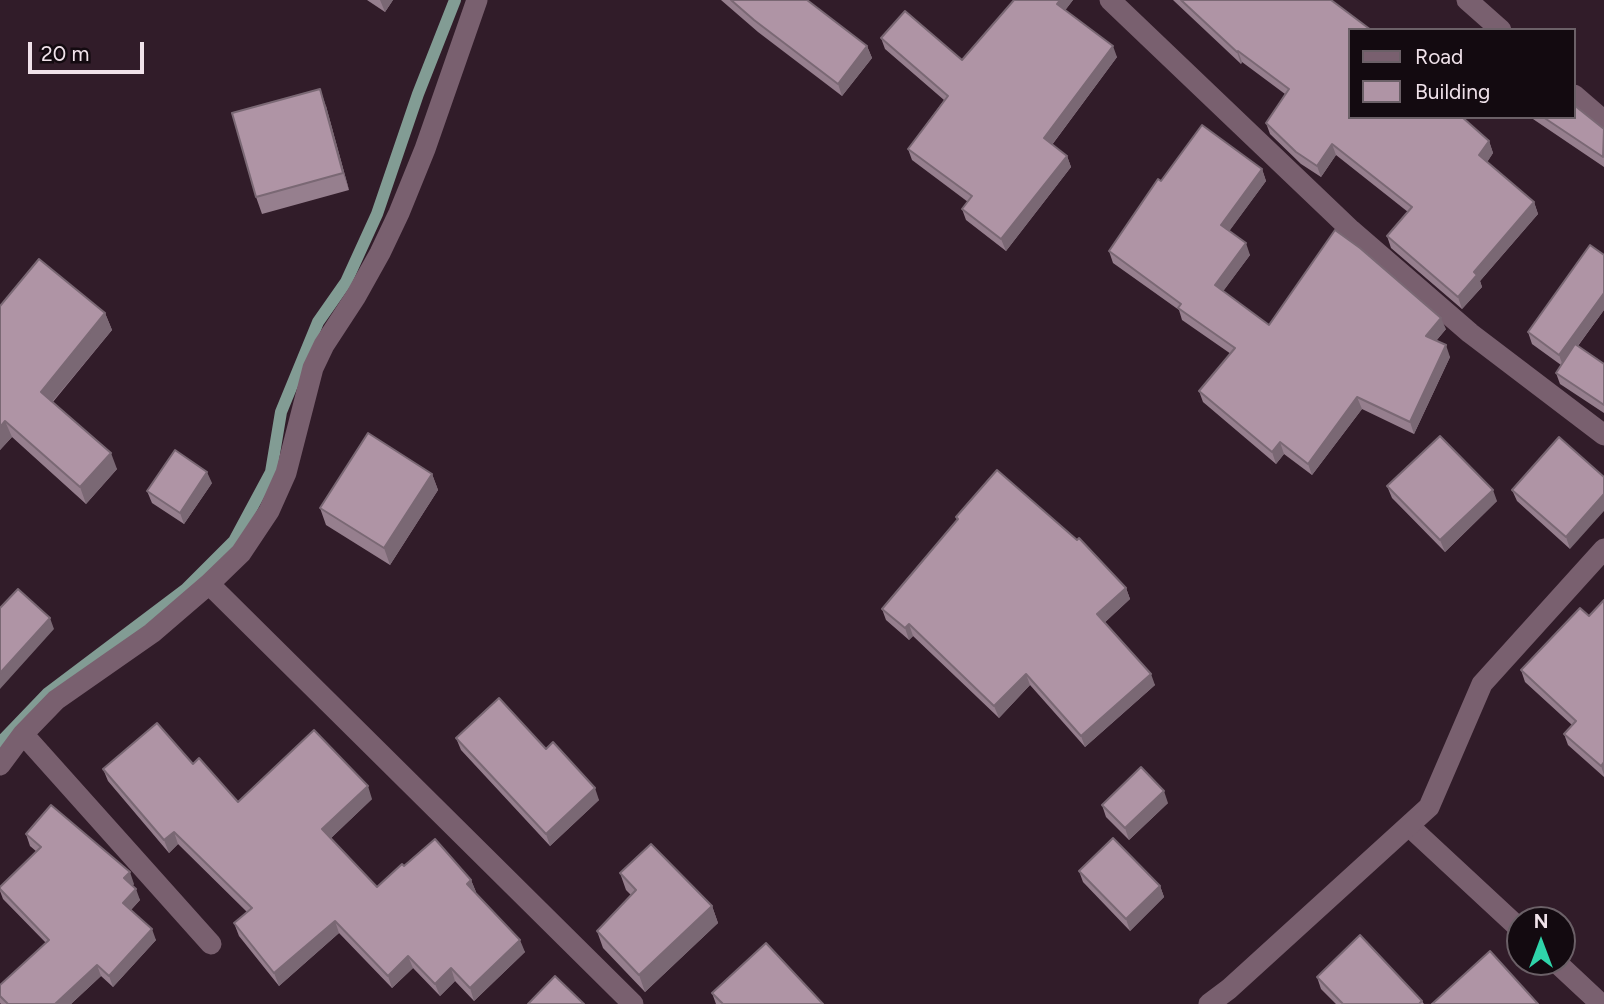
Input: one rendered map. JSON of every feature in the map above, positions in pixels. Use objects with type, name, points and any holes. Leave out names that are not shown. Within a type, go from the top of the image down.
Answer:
[{"type":"street","points":[[0,765],[23,734],[56,700],[152,633],[209,584],[241,553],[269,511],[286,472],[313,368],[324,345],[368,275],[399,213],[425,149],[477,0]]},
{"type":"street","points":[[1110,0],[1351,230],[1470,333],[1604,435]]},
{"type":"street","points":[[1467,0],[1499,28]]},
{"type":"street","points":[[1576,97],[1604,121]]},
{"type":"street","points":[[1209,1004],[1229,989],[1429,807],[1482,684],[1604,549]]},
{"type":"street","points":[[209,584],[633,1004]]},
{"type":"street","points":[[23,734],[211,944]]},
{"type":"street","points":[[1409,826],[1506,916]]},
{"type":"street","points":[[1571,976],[1601,1004]]},
{"type":"building","points":[[731,0],[807,0],[867,46],[838,84]]},
{"type":"building","points":[[1014,0],[1060,0],[1057,4],[1113,46],[1044,138],[1067,156],[1001,239],[962,209],[972,196],[908,149],[948,96],[881,38],[905,11],[962,60]]},
{"type":"building","points":[[1181,0],[1331,0],[1368,28],[1348,28],[1348,119],[1464,119],[1489,141],[1479,155],[1534,202],[1474,272],[1477,275],[1458,297],[1387,236],[1412,207],[1332,144],[1317,166],[1296,152],[1266,123],[1289,89],[1237,52]]},
{"type":"building","points":[[320,89],[343,173],[256,197],[232,113]]},
{"type":"building","points":[[1576,107],[1604,129],[1603,157],[1546,119],[1576,119]]},
{"type":"building","points":[[1202,125],[1262,169],[1221,225],[1246,243],[1215,285],[1269,325],[1335,230],[1360,248],[1441,318],[1426,336],[1446,345],[1410,422],[1357,397],[1308,464],[1280,442],[1272,452],[1199,391],[1235,348],[1178,308],[1181,304],[1109,251],[1158,179],[1161,181]]},
{"type":"building","points":[[1590,245],[1604,255],[1604,293],[1559,355],[1528,332]]},
{"type":"building","points":[[39,259],[105,313],[41,392],[111,453],[80,487],[5,421],[0,427],[0,306]]},
{"type":"building","points":[[1575,344],[1604,364],[1604,405],[1556,373]]},
{"type":"building","points":[[368,433],[432,474],[384,548],[320,508]]},
{"type":"building","points":[[1440,436],[1493,490],[1440,540],[1387,486]]},
{"type":"building","points":[[1559,437],[1604,477],[1604,494],[1566,537],[1512,490]]},
{"type":"building","points":[[175,450],[207,472],[180,513],[147,491]]},
{"type":"building","points":[[997,470],[1077,540],[1079,538],[1126,588],[1097,614],[1151,674],[1081,736],[1026,674],[994,706],[909,624],[905,628],[882,609]]},
{"type":"building","points":[[18,589],[50,618],[0,673],[0,608]]},
{"type":"building","points":[[1604,600],[1604,762],[1601,766],[1564,734],[1576,721],[1521,670],[1580,608],[1589,616]]},
{"type":"building","points":[[499,698],[546,749],[553,742],[595,788],[546,834],[456,738]]},
{"type":"building","points":[[157,723],[193,764],[199,758],[238,802],[314,730],[368,786],[322,829],[377,887],[435,839],[471,880],[467,884],[520,940],[470,988],[451,968],[435,984],[408,956],[388,976],[335,921],[274,973],[234,923],[252,908],[174,832],[164,840],[103,769]]},
{"type":"building","points":[[1141,767],[1164,791],[1125,828],[1102,805]]},
{"type":"building","points":[[51,805],[130,872],[124,878],[136,889],[123,903],[152,929],[109,976],[97,965],[55,1004],[8,1004],[0,996],[0,985],[49,940],[0,887],[41,847],[26,834]]},
{"type":"building","points":[[1113,838],[1160,886],[1126,919],[1079,871]]},
{"type":"building","points":[[651,844],[712,906],[639,975],[597,931],[636,890],[620,873]]},
{"type":"building","points":[[1360,935],[1422,1001],[1419,1004],[1343,1004],[1317,977]]},
{"type":"building","points":[[766,943],[823,1004],[723,1004],[712,993]]},
{"type":"building","points":[[1490,951],[1506,969],[1506,976],[1513,976],[1538,1004],[1432,1004]]},
{"type":"building","points":[[555,976],[584,1004],[528,1004]]},
{"type":"waterway","points":[[0,743],[48,693],[186,589],[234,541],[271,472],[281,412],[318,322],[346,282],[377,214],[418,94],[455,0]]}]
